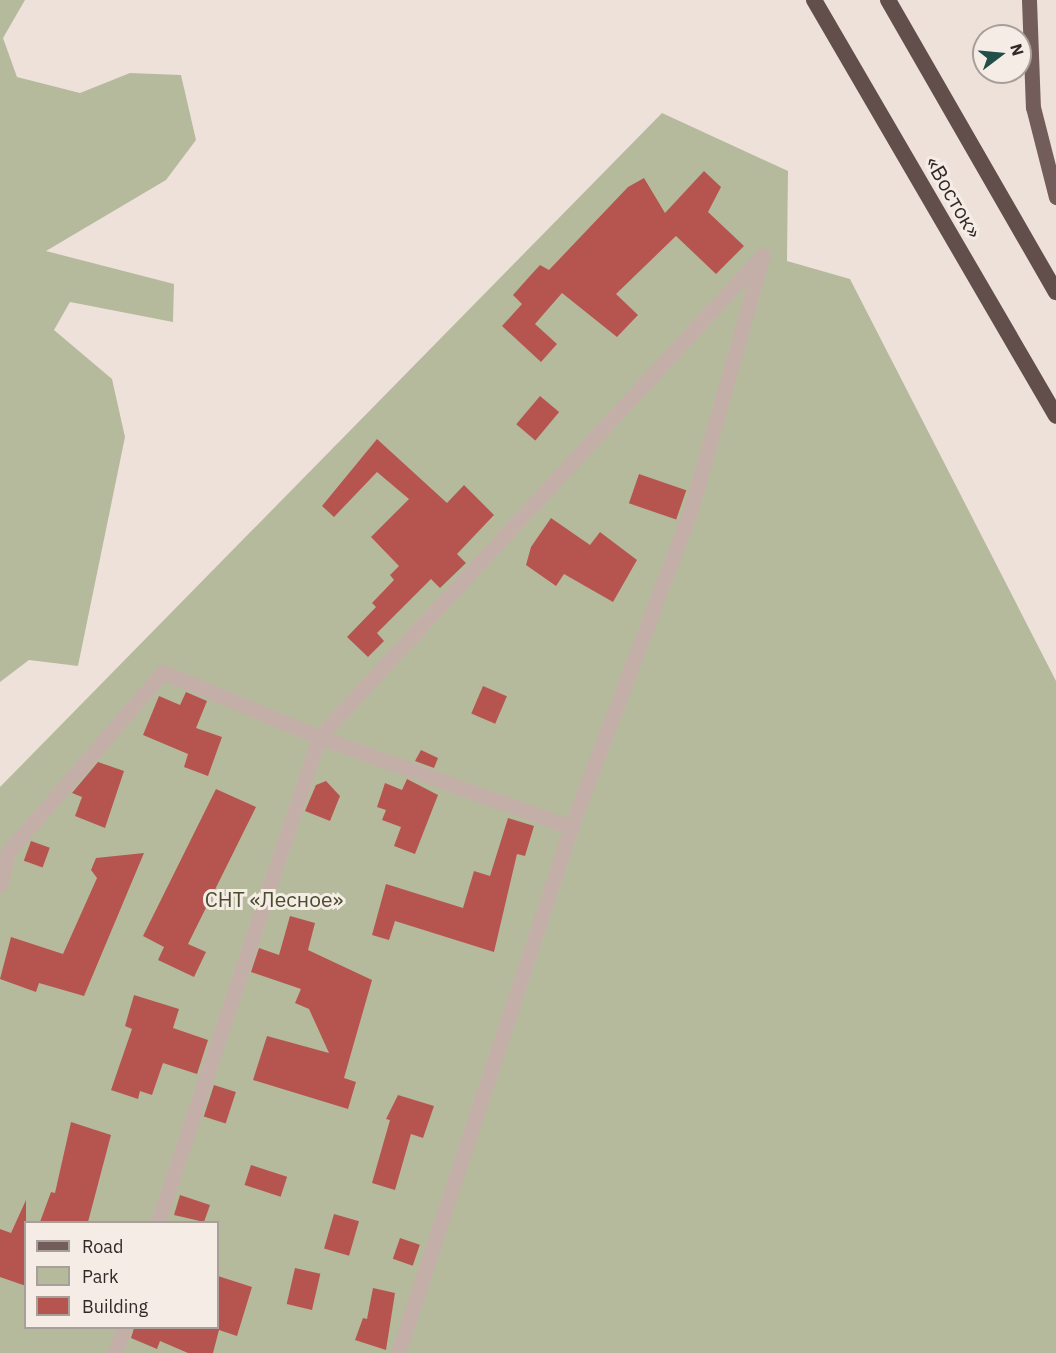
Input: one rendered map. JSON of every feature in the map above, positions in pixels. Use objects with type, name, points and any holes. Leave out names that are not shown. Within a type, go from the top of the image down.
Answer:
[{"type":"highway","name":"«Восток»","points":[[813,0],[1056,416]]},
{"type":"highway","name":"«Восток»","points":[[888,0],[1056,292]]},
{"type":"main road","points":[[1029,0],[1033,107],[1056,197]]},
{"type":"street","points":[[158,1221],[319,737],[763,255],[691,509],[572,827],[398,1353]]},
{"type":"street","points":[[0,885],[8,852],[163,672],[319,737],[572,827]]},
{"type":"street","points":[[115,1353],[124,1329]]},
{"type":"green space","points":[[0,0],[25,0],[3,38],[17,77],[80,93],[130,73],[181,75],[196,140],[166,180],[46,251],[174,284],[173,322],[70,302],[54,330],[112,379],[125,437],[78,666],[29,660],[0,682]]},
{"type":"green space","name":"СНТ «Лесное»","points":[[662,113],[788,171],[787,261],[850,279],[1056,681],[1056,1353],[0,1353],[0,787]]},
{"type":"building","points":[[704,171],[721,187],[708,212],[744,246],[716,274],[676,236],[616,294],[638,315],[617,337],[562,293],[535,324],[557,344],[541,362],[502,326],[522,304],[513,295],[529,277],[540,265],[549,270],[628,187],[644,178],[665,213]]},
{"type":"building","points":[[540,396],[559,412],[535,440],[516,424]]},
{"type":"building","points":[[377,439],[447,503],[464,485],[494,515],[457,554],[466,563],[440,588],[431,579],[377,633],[384,641],[368,657],[347,637],[376,607],[372,603],[394,580],[390,575],[399,566],[371,537],[409,499],[377,472],[334,517],[322,506]]},
{"type":"building","points":[[639,474],[686,490],[676,520],[629,503]]},
{"type":"building","points":[[551,518],[590,545],[600,532],[637,560],[613,602],[564,574],[556,586],[526,565],[531,547]]},
{"type":"building","points":[[483,686],[507,696],[495,724],[471,714]]},
{"type":"building","points":[[186,692],[207,701],[196,728],[222,737],[208,776],[184,767],[188,754],[143,735],[159,696],[180,705]]},
{"type":"building","points":[[421,750],[438,758],[434,768],[415,761]]},
{"type":"building","points":[[98,762],[124,771],[105,828],[75,816],[82,797],[72,793]]},
{"type":"building","points":[[407,779],[438,795],[415,854],[394,846],[401,827],[382,820],[386,810],[377,807],[385,783],[402,790]]},
{"type":"building","points":[[326,781],[340,796],[330,821],[305,811],[316,785]]},
{"type":"building","points":[[216,789],[256,807],[188,944],[206,952],[194,977],[158,960],[164,947],[143,936]]},
{"type":"building","points":[[508,818],[534,826],[525,856],[517,854],[494,952],[395,921],[389,940],[372,935],[386,884],[463,908],[474,871],[490,876]]},
{"type":"building","points":[[31,841],[50,848],[43,868],[24,861]]},
{"type":"building","points":[[144,853],[84,996],[39,983],[36,992],[0,979],[11,937],[63,954],[97,878],[91,870],[96,858]]},
{"type":"building","points":[[290,916],[315,923],[308,950],[372,980],[344,1078],[356,1082],[348,1109],[253,1080],[267,1036],[329,1053],[309,1009],[295,1003],[301,989],[251,972],[259,948],[279,955]]},
{"type":"building","points":[[134,995],[179,1009],[173,1028],[208,1040],[197,1074],[163,1063],[152,1095],[140,1091],[138,1099],[111,1090],[132,1029],[125,1026]]},
{"type":"building","points":[[214,1085],[236,1092],[226,1123],[204,1116]]},
{"type":"building","points":[[398,1095],[434,1106],[423,1138],[411,1134],[395,1190],[372,1183],[390,1120],[386,1119]]},
{"type":"building","points":[[71,1122],[111,1135],[88,1221],[40,1221],[51,1192],[55,1193]]},
{"type":"building","points":[[251,1165],[287,1177],[281,1197],[245,1185]]},
{"type":"building","points":[[180,1195],[210,1205],[204,1221],[174,1215]]},
{"type":"building","points":[[26,1200],[24,1285],[0,1277],[0,1229],[11,1233]]},
{"type":"building","points":[[334,1214],[359,1221],[349,1256],[324,1249]]},
{"type":"building","points":[[400,1238],[420,1245],[413,1266],[393,1259]]},
{"type":"building","points":[[295,1268],[320,1274],[312,1310],[287,1304]]},
{"type":"building","points":[[219,1276],[252,1287],[237,1336],[219,1330],[213,1353],[188,1353],[160,1341],[157,1349],[131,1338],[134,1329],[219,1329]]},
{"type":"building","points":[[373,1288],[395,1293],[386,1350],[355,1340],[363,1318],[367,1319]]}]
